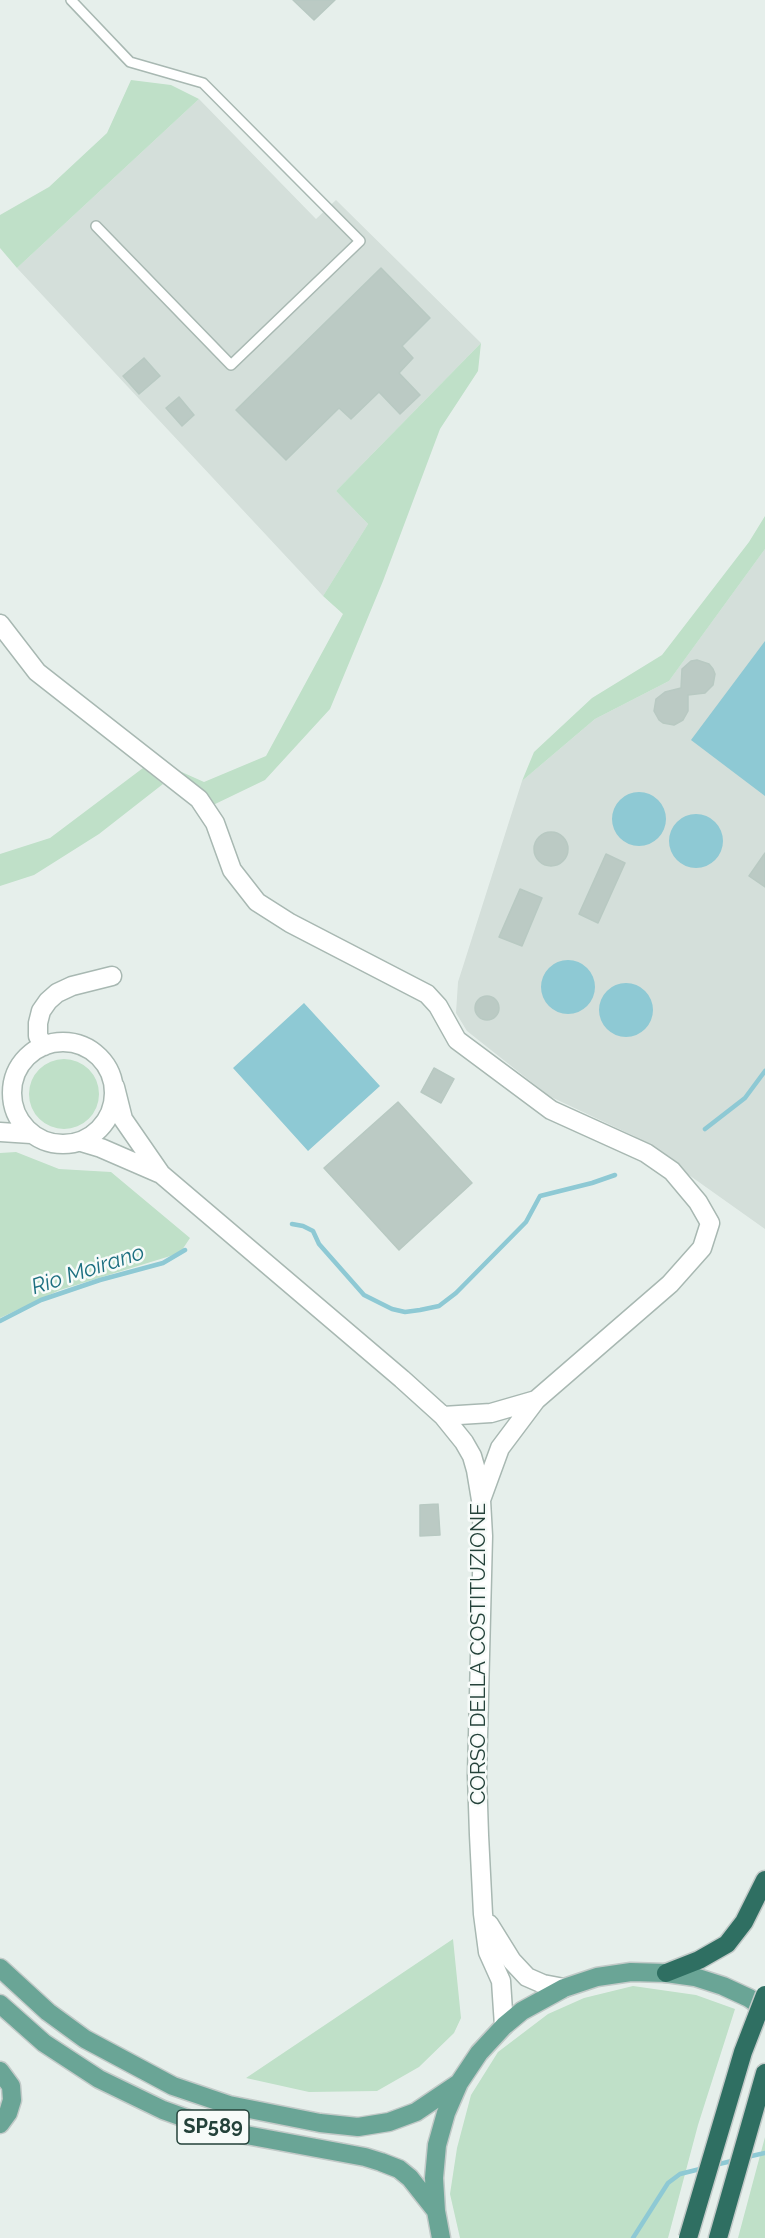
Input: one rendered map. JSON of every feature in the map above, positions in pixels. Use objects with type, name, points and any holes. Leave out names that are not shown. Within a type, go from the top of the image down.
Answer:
[{"type":"highway","points":[[666,1972],[699,1960],[727,1944],[744,1922],[765,1880]]},
{"type":"highway","points":[[688,2238],[743,2052],[765,1995]]},
{"type":"highway","points":[[718,2238],[765,2073]]},
{"type":"main road","name":"SP589","points":[[0,1968],[48,2012],[85,2039],[173,2086],[229,2105],[320,2123],[358,2127],[389,2122],[416,2112],[459,2083]]},
{"type":"main road","points":[[441,2238],[436,2211],[434,2178],[437,2145],[446,2113],[459,2083],[479,2053],[504,2026],[542,1999],[564,1988],[608,1976],[632,1972],[666,1972],[695,1977],[723,1986],[749,1998],[765,2009]]},
{"type":"main road","name":"SP589","points":[[0,2004],[44,2043],[90,2073],[163,2110],[219,2130],[381,2162],[399,2169],[410,2178],[436,2211]]},
{"type":"main road","points":[[0,2071],[11,2086],[12,2100],[8,2113],[0,2124]]},
{"type":"street","points":[[0,624],[38,672],[199,799],[215,823],[232,870],[257,902],[290,923],[426,994],[438,1006],[458,1040],[551,1110],[646,1153],[672,1171],[698,1202],[710,1223],[702,1248],[670,1284],[536,1400],[500,1448],[481,1500]]},
{"type":"street","points":[[44,1046],[38,1036],[38,1023],[41,1011],[48,1001],[57,993],[72,986],[112,976]]},
{"type":"street","points":[[115,1087],[114,1104],[108,1120],[96,1133],[81,1142],[64,1145],[47,1143],[32,1134],[21,1123],[14,1110],[12,1095],[14,1080],[20,1065],[30,1054],[44,1046],[59,1042],[75,1043],[90,1049],[106,1065],[115,1087],[123,1119],[161,1174]]},
{"type":"street","points":[[0,1093],[14,1080]]},
{"type":"street","points":[[0,1132],[32,1134]]},
{"type":"street","points":[[81,1142],[101,1148],[161,1174]]},
{"type":"street","name":"CORSO DELLA COSTITUZIONE","points":[[161,1174],[443,1416],[471,1456],[481,1500],[483,1536],[477,1774],[483,1914],[488,1952],[501,1981],[504,2026]]},
{"type":"street","points":[[443,1416],[491,1413],[536,1400]]},
{"type":"street","points":[[483,1914],[512,1961],[527,1977],[543,1984],[564,1988]]},
{"type":"lane","points":[[71,0],[130,62],[203,83],[360,241],[231,365],[96,226]]},
{"type":"shaded area","points":[[199,99],[316,219],[336,200],[481,343],[336,491],[368,524],[323,596],[17,268]]},
{"type":"shaded area","points":[[765,549],[765,1229],[634,1136],[549,1096],[467,1031],[456,1013],[458,982],[522,781],[595,719],[669,681]]},
{"type":"green space","points":[[131,80],[171,85],[199,99],[17,268],[0,248],[0,215],[49,187],[107,133]]},
{"type":"green space","points":[[481,343],[478,371],[440,429],[383,581],[330,709],[265,780],[211,806],[166,765],[204,782],[266,756],[343,614],[323,596],[368,524],[336,491]]},
{"type":"green space","points":[[765,516],[765,549],[669,681],[595,719],[522,781],[534,752],[592,698],[662,655],[749,542]]},
{"type":"green space","points":[[143,768],[163,784],[99,834],[34,875],[0,886],[0,854],[50,838]]},
{"type":"green space","points":[[64,1059],[77,1062],[89,1069],[96,1081],[99,1094],[96,1107],[89,1119],[77,1126],[64,1129],[51,1126],[39,1119],[32,1107],[29,1094],[32,1081],[39,1069],[51,1062]]},
{"type":"green space","points":[[16,1152],[59,1169],[111,1172],[190,1238],[180,1253],[60,1290],[0,1318],[0,1153]]},
{"type":"green space","points":[[453,1939],[461,2018],[454,2033],[419,2067],[377,2091],[309,2092],[246,2078]]},
{"type":"green space","points":[[633,1986],[696,1995],[735,2009],[698,2125],[668,2238],[460,2238],[450,2194],[457,2148],[471,2095],[498,2052],[548,2014],[584,1998]]},
{"type":"green space","points":[[765,2137],[765,2238],[738,2238]]},
{"type":"water","points":[[765,641],[765,796],[691,740]]},
{"type":"water","points":[[639,792],[649,794],[658,800],[664,809],[666,819],[664,829],[658,838],[649,844],[639,846],[629,844],[620,838],[614,829],[612,819],[614,809],[620,800],[629,794]]},
{"type":"water","points":[[696,814],[706,816],[715,822],[721,831],[723,841],[721,851],[715,860],[706,866],[696,868],[686,866],[677,860],[671,851],[669,841],[671,831],[677,822],[686,816]]},
{"type":"water","points":[[568,960],[578,962],[587,968],[593,977],[595,987],[593,997],[587,1006],[578,1012],[568,1014],[558,1012],[549,1006],[543,997],[541,987],[543,977],[549,968],[558,962]]},
{"type":"water","points":[[626,983],[636,985],[645,991],[651,1000],[653,1010],[651,1020],[645,1029],[636,1035],[626,1037],[616,1035],[607,1029],[601,1020],[599,1010],[601,1000],[607,991],[616,985]]},
{"type":"water","points":[[304,1003],[380,1086],[308,1151],[233,1068]]},
{"type":"building","points":[[293,0],[335,0],[314,20]]},
{"type":"building","points":[[381,268],[430,318],[402,346],[413,358],[399,373],[420,395],[400,414],[379,392],[351,419],[339,408],[286,460],[236,410]]},
{"type":"building","points":[[144,358],[160,376],[139,394],[123,376]]},
{"type":"building","points":[[179,397],[194,415],[182,426],[166,408]]},
{"type":"building","points":[[697,660],[709,664],[713,669],[715,674],[713,685],[705,693],[688,695],[688,711],[683,720],[674,725],[663,723],[654,711],[656,699],[665,692],[681,688],[682,669],[691,661]]},
{"type":"building","points":[[551,832],[563,837],[568,849],[563,861],[551,866],[539,861],[534,849],[539,837]]},
{"type":"building","points":[[765,853],[765,887],[749,876]]},
{"type":"building","points":[[606,854],[625,863],[598,923],[579,914]]},
{"type":"building","points":[[520,889],[542,898],[522,946],[499,937]]},
{"type":"building","points":[[487,996],[492,997],[498,1003],[498,1013],[492,1019],[487,1020],[482,1019],[476,1013],[475,1008],[476,1003],[482,997]]},
{"type":"building","points":[[434,1068],[454,1079],[441,1103],[421,1092]]},
{"type":"building","points":[[398,1102],[472,1183],[399,1250],[324,1168]]},
{"type":"building","points":[[438,1504],[440,1535],[420,1536],[420,1505]]},
{"type":"waterway","name":"Rio Moirano","points":[[705,1129],[745,1098],[765,1071]]},
{"type":"waterway","name":"Rio Moirano","points":[[292,1224],[313,1231],[319,1244],[364,1295],[392,1309],[405,1312],[420,1310],[439,1306],[456,1293],[526,1222],[540,1196],[615,1175]]},
{"type":"waterway","name":"Rio Moirano","points":[[0,1321],[41,1300],[100,1280],[163,1263],[185,1250]]},
{"type":"waterway","points":[[747,2157],[765,2153]]},
{"type":"waterway","points":[[715,2165],[736,2160]]},
{"type":"waterway","points":[[633,2238],[668,2183],[680,2174],[704,2168]]}]
